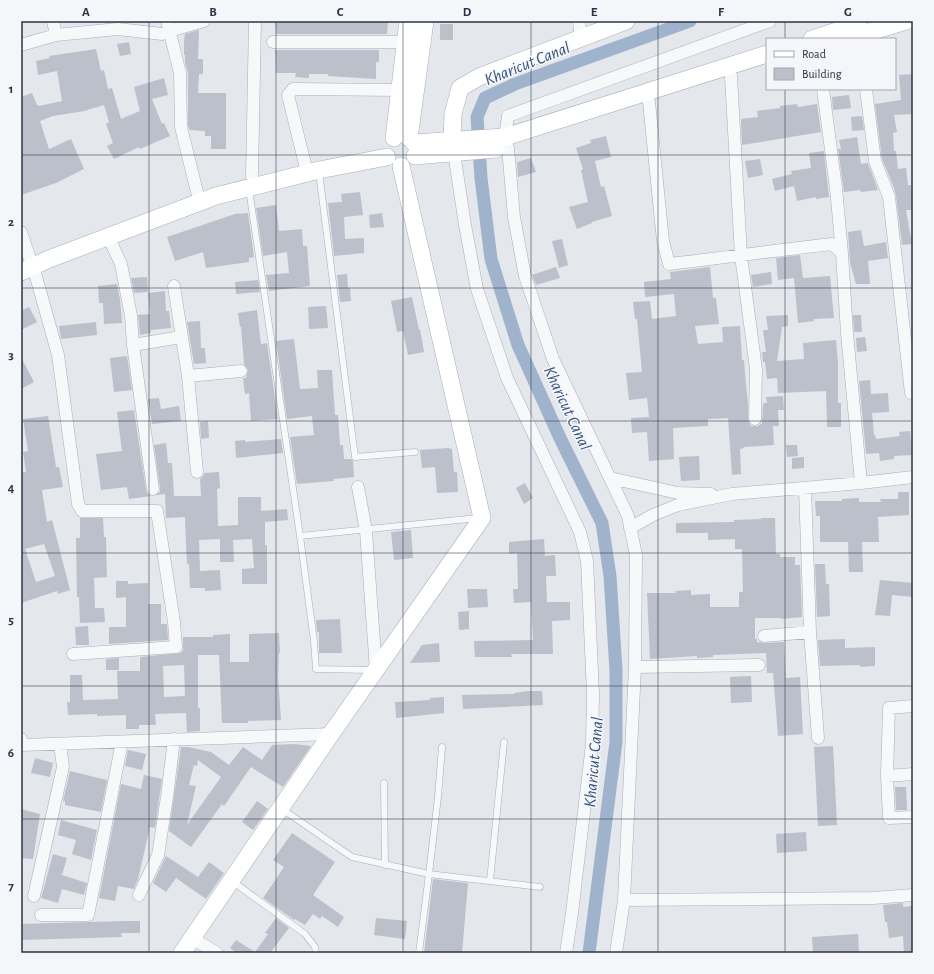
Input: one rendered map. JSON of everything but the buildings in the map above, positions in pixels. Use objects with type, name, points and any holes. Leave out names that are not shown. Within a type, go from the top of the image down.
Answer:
[{"type":"street","points":[[53,21],[56,35]]},
{"type":"street","points":[[21,45],[56,35],[117,25],[162,34],[168,26],[204,21]]},
{"type":"street","points":[[250,182],[255,21]]},
{"type":"street","points":[[566,953],[592,744],[594,694],[586,561],[580,532],[507,378],[478,289],[465,225],[453,114],[460,88],[479,77],[580,29],[626,21]]},
{"type":"street","points":[[616,953],[624,900],[635,667],[636,554],[628,516],[553,360],[525,276],[501,143],[508,116],[770,21]]},
{"type":"street","points":[[815,38],[869,21]]},
{"type":"street","points":[[854,38],[906,21]]},
{"type":"street","points":[[273,42],[407,30],[425,25],[401,149]]},
{"type":"street","points":[[168,26],[180,73],[181,127],[197,192]]},
{"type":"street","points":[[182,953],[331,734],[482,518],[401,149],[400,90],[407,30]]},
{"type":"street","points":[[501,143],[766,54]]},
{"type":"street","points":[[26,263],[213,186],[250,182],[312,167],[401,149],[501,143],[649,102],[766,64]]},
{"type":"street","points":[[731,76],[740,256],[756,369],[755,419]]},
{"type":"street","points":[[312,167],[288,95],[293,89],[400,90]]},
{"type":"street","points":[[823,90],[836,188],[847,333],[861,483]]},
{"type":"street","points":[[866,90],[875,161],[889,197],[911,393]]},
{"type":"street","points":[[649,102],[663,241],[669,264],[832,244],[842,253]]},
{"type":"street","points":[[26,263],[108,236],[250,182]]},
{"type":"street","points":[[21,232],[26,263],[58,355],[78,504],[82,511],[157,511],[174,622],[176,647],[73,654]]},
{"type":"street","points":[[108,236],[121,264],[130,316],[154,489]]},
{"type":"street","points":[[174,286],[188,376],[196,472]]},
{"type":"street","points":[[133,345],[182,337]]},
{"type":"street","points":[[188,376],[241,371]]},
{"type":"street","points":[[610,478],[678,493],[732,494],[913,477]]},
{"type":"street","points":[[358,487],[366,531],[376,670]]},
{"type":"street","points":[[805,488],[810,632],[818,738]]},
{"type":"street","points":[[630,528],[653,515],[678,505],[732,494]]},
{"type":"street","points":[[764,636],[810,632]]},
{"type":"street","points":[[635,667],[759,665]]},
{"type":"street","points":[[913,706],[889,708],[887,776],[889,818],[913,817]]},
{"type":"street","points":[[21,739],[22,745],[331,734]]},
{"type":"street","points":[[139,895],[158,855],[174,739]]},
{"type":"street","points":[[41,915],[88,915],[122,742]]},
{"type":"street","points":[[34,896],[63,767],[60,744]]},
{"type":"street","points":[[887,776],[913,774]]},
{"type":"street","points":[[624,900],[873,898],[913,895]]},
{"type":"street","points":[[192,938],[217,953]]},
{"type":"lane","points":[[312,167],[355,457],[415,452]]},
{"type":"lane","points":[[250,182],[300,536],[314,641],[316,668],[376,670]]},
{"type":"lane","points":[[300,536],[366,531],[482,518]]},
{"type":"lane","points":[[490,881],[504,742]]},
{"type":"lane","points":[[419,953],[438,797],[442,747]]},
{"type":"lane","points":[[384,783],[385,865]]},
{"type":"lane","points":[[281,808],[352,857],[429,874],[540,886]]},
{"type":"lane","points":[[231,881],[305,934],[315,947],[316,953]]},
{"type":"waterway","name":"Kharicut Canal","points":[[589,953],[616,742],[616,670],[610,576],[602,523],[560,438],[518,345],[491,259],[481,178],[477,117],[485,98],[515,84],[690,21]]}]
